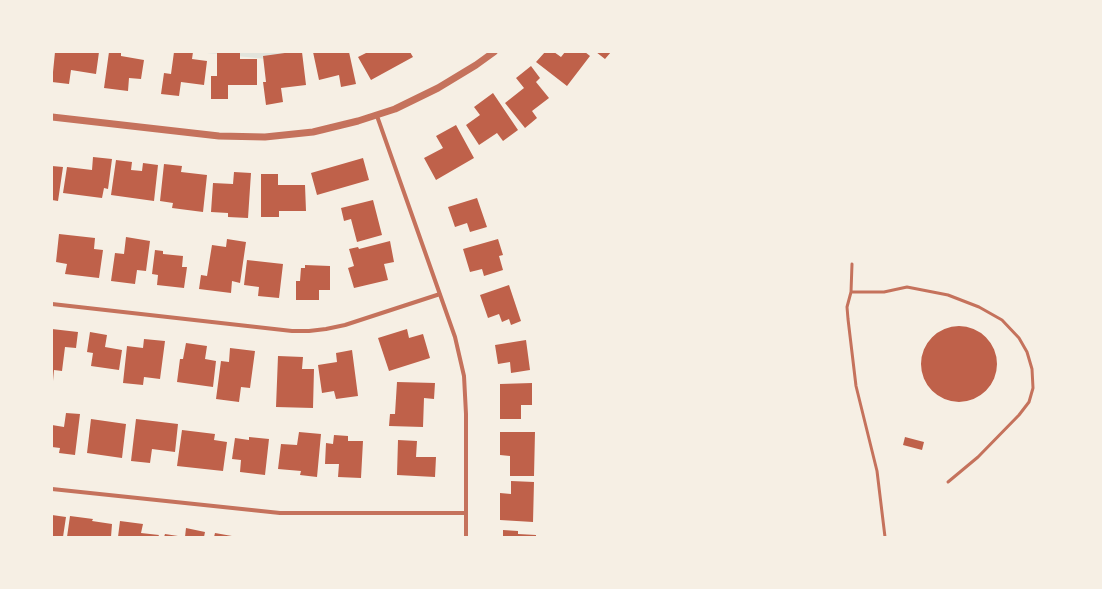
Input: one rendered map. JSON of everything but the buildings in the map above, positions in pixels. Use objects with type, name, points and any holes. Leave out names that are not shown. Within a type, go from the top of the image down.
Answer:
[{"type":"street","points":[[52,117],[197,134],[250,137],[313,132],[377,116],[395,109],[438,88],[476,65],[494,52]]},
{"type":"street","points":[[377,116],[440,294],[454,337],[464,376],[466,414],[466,537]]},
{"type":"street","points":[[52,304],[309,331],[345,325],[440,294]]},
{"type":"street","points":[[52,489],[280,514],[466,514]]},
{"type":"lane","points":[[852,264],[851,292],[847,307],[856,386],[877,471],[885,537]]},
{"type":"lane","points":[[851,292],[884,292],[907,287],[948,295],[979,307],[1002,320],[1018,338],[1027,352],[1032,369],[1033,388],[1029,402],[1019,415],[978,456],[948,482]]},
{"type":"shaded area","points":[[197,52],[301,52],[266,59]]}]
